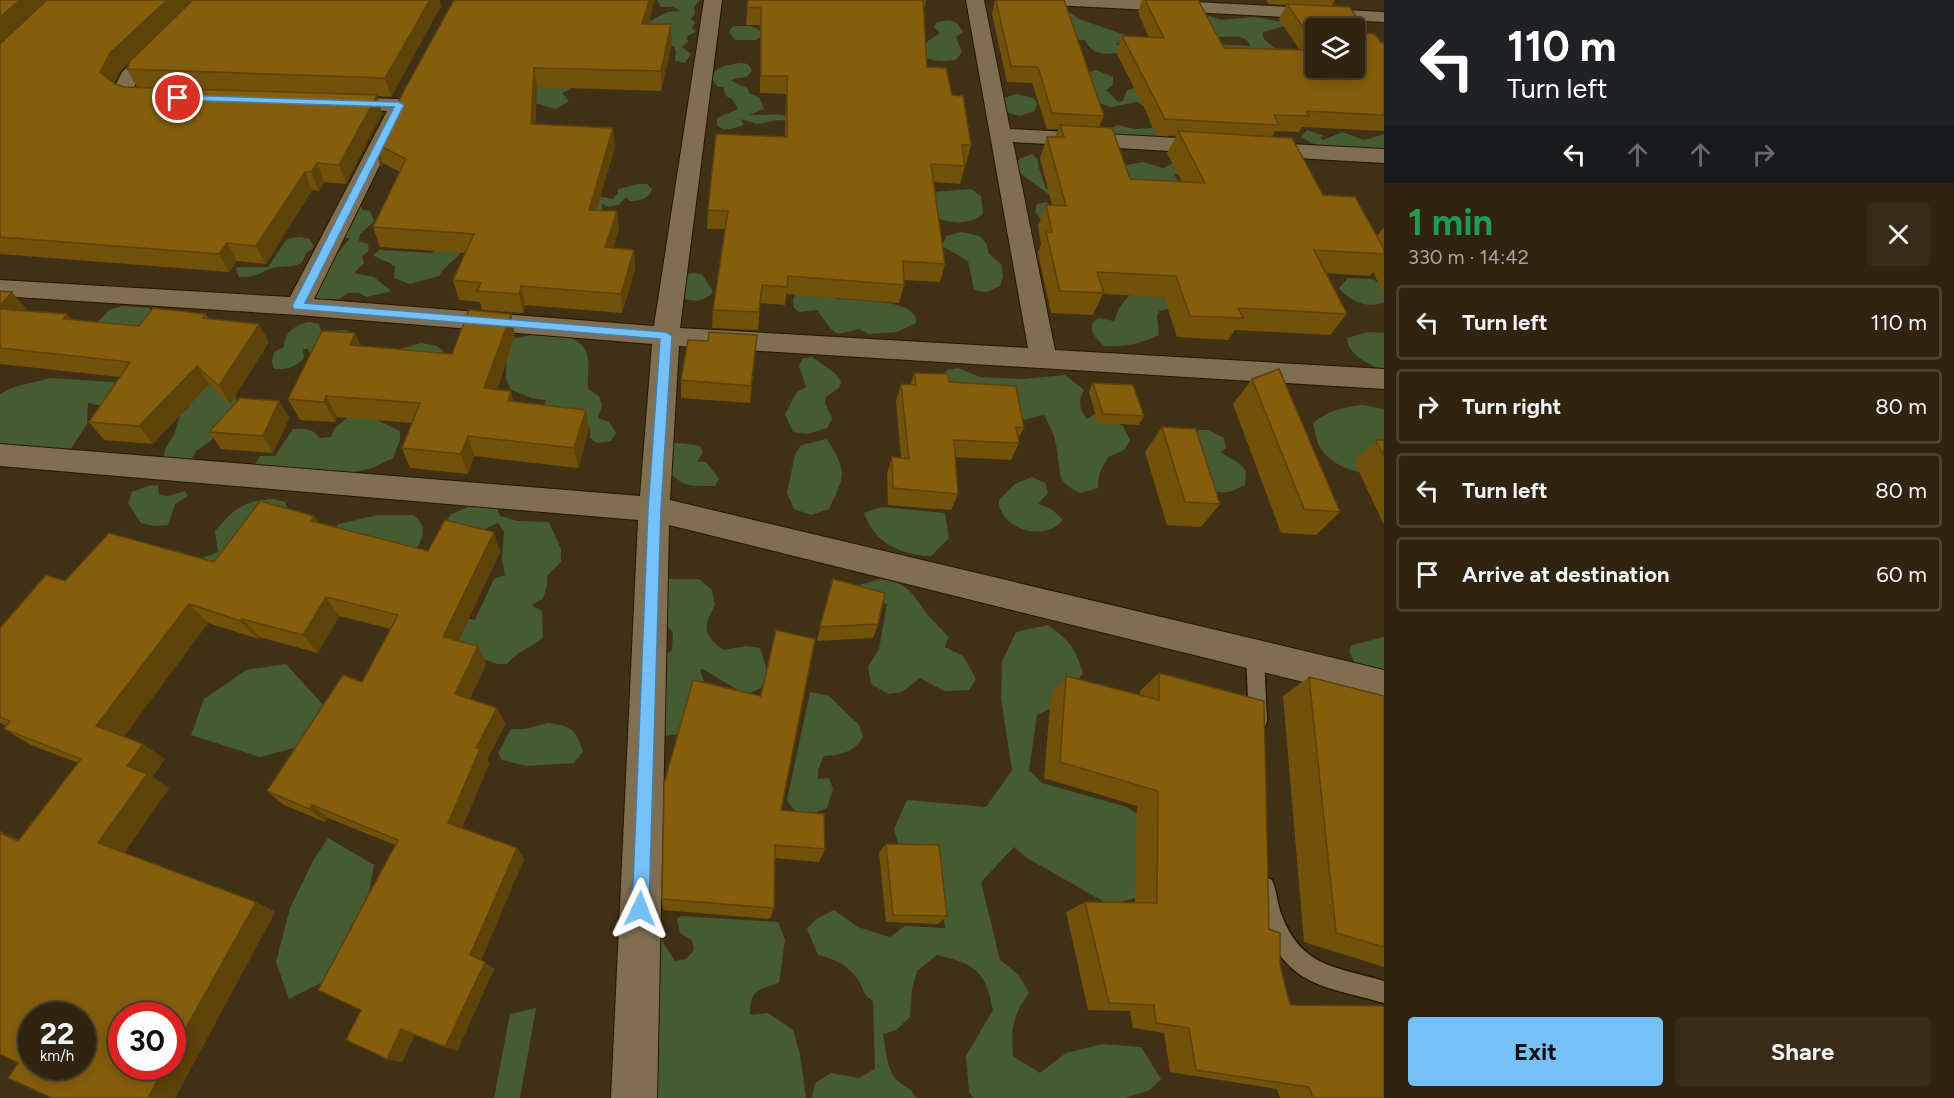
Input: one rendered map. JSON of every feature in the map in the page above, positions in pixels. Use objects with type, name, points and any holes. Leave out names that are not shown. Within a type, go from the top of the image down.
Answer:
[{"type":"street","points":[[180,98],[134,96],[123,90],[129,76],[207,0]]},
{"type":"street","points":[[634,1098],[654,509],[666,336],[713,0]]},
{"type":"street","points":[[975,0],[1043,359]]},
{"type":"street","points":[[1053,0],[1384,17]]},
{"type":"street","points":[[298,306],[411,84]]},
{"type":"street","points":[[318,102],[399,105]]},
{"type":"street","points":[[1000,135],[1384,156]]},
{"type":"street","points":[[0,288],[298,306],[666,336],[1384,379]]},
{"type":"street","points":[[0,455],[654,509],[1384,687]]},
{"type":"lane","points":[[1255,656],[1259,745]]},
{"type":"lane","points":[[1264,864],[1265,900],[1282,940],[1308,969],[1384,992]]},
{"type":"green space","points":[[657,0],[700,0],[694,7],[695,14],[691,19],[695,22],[692,28],[696,32],[687,36],[688,42],[682,47],[691,54],[685,63],[675,61],[674,46],[661,45],[645,24],[667,12],[680,11],[673,7],[661,7]]},
{"type":"green space","points":[[1069,12],[1079,19],[1125,35],[1125,39],[1116,44],[1122,47],[1118,53],[1108,54],[1094,51],[1085,40],[1065,39],[1063,13]]},
{"type":"green space","points":[[1209,16],[1221,20],[1254,17],[1283,22],[1285,26],[1263,32],[1263,38],[1295,66],[1305,68],[1305,78],[1354,78],[1384,84],[1320,104],[1218,44],[1250,46],[1245,39],[1240,37],[1214,37],[1200,18]]},
{"type":"green space","points":[[950,20],[958,24],[963,32],[956,37],[962,52],[956,60],[938,61],[920,55],[928,41],[940,33],[934,27],[937,22]]},
{"type":"green space","points":[[735,26],[751,26],[761,31],[761,37],[755,40],[735,40],[729,32]]},
{"type":"green space","points":[[740,63],[748,64],[752,70],[750,74],[731,81],[747,88],[750,94],[759,97],[764,109],[749,115],[789,116],[803,123],[779,120],[757,124],[740,119],[744,125],[731,129],[722,129],[717,125],[717,118],[738,109],[732,99],[726,96],[723,87],[718,87],[711,78],[719,69]]},
{"type":"green space","points":[[1096,70],[1113,77],[1113,85],[1106,90],[1118,102],[1123,101],[1127,90],[1144,86],[1169,137],[1162,139],[1055,132],[1062,127],[1106,130],[1118,125],[1135,129],[1152,128],[1145,107],[1137,102],[1111,107],[1099,103],[1087,72]]},
{"type":"green space","points":[[516,83],[573,85],[562,93],[569,101],[556,109],[525,100]]},
{"type":"green space","points":[[1017,94],[1033,98],[1037,103],[1035,111],[1020,116],[1006,112],[1000,99]]},
{"type":"green space","points":[[1307,130],[1324,136],[1320,137],[1323,140],[1342,132],[1364,140],[1384,134],[1384,148],[1334,155],[1301,137]]},
{"type":"green space","points":[[1032,154],[1038,160],[1046,189],[1081,192],[1053,197],[1022,175],[1017,167],[1019,159]]},
{"type":"green space","points":[[1178,161],[1187,177],[1174,174],[1182,188],[1138,198],[1122,166],[1143,162],[1163,168]]},
{"type":"green space","points":[[647,184],[652,189],[644,199],[630,201],[626,197],[619,205],[608,207],[602,204],[602,214],[587,212],[592,195],[613,199],[618,189]]},
{"type":"green space","points":[[971,189],[981,196],[983,214],[978,218],[961,222],[937,218],[933,192]]},
{"type":"green space","points":[[1046,202],[1057,210],[1090,214],[1173,308],[1159,311],[1157,316],[1159,335],[1139,343],[1119,346],[1104,346],[1098,340],[1092,329],[1094,322],[1098,318],[1114,321],[1119,308],[1131,293],[1041,219],[1035,212],[1037,204]]},
{"type":"green space","points":[[361,204],[362,210],[370,211],[374,221],[360,234],[359,241],[368,244],[369,251],[362,256],[364,263],[354,273],[374,277],[391,291],[367,297],[359,293],[348,293],[339,299],[311,299],[314,289],[323,281],[328,265],[350,238],[339,238]]},
{"type":"green space","points":[[453,230],[468,240],[461,253],[439,276],[410,284],[394,278],[395,267],[373,255],[379,250],[432,253]]},
{"type":"green space","points":[[962,232],[979,236],[986,243],[989,254],[1001,264],[1003,276],[1000,286],[986,292],[974,290],[968,261],[942,246],[946,236]]},
{"type":"green space","points":[[300,237],[310,239],[314,247],[306,253],[302,263],[273,268],[257,275],[239,277],[236,269],[238,267],[268,267],[287,239]]},
{"type":"green space","points":[[702,274],[713,292],[700,300],[685,299],[680,291],[683,275]]},
{"type":"green space","points":[[1348,278],[1373,279],[1384,287],[1384,303],[1371,305],[1359,303],[1349,297],[1339,288]]},
{"type":"green space","points":[[830,286],[837,299],[884,302],[907,309],[914,315],[916,323],[897,332],[869,334],[859,329],[838,334],[831,329],[817,310],[799,312],[794,308],[793,300],[796,293]]},
{"type":"green space","points":[[122,306],[150,308],[150,320],[140,335],[94,326],[109,310]]},
{"type":"green space","points":[[309,322],[319,324],[321,331],[348,330],[346,338],[311,357],[308,349],[303,349],[304,358],[298,364],[274,369],[272,361],[274,352],[284,347],[288,333]]},
{"type":"green space","points":[[1368,332],[1384,333],[1384,371],[1355,355],[1348,344],[1347,338]]},
{"type":"green space","points":[[532,335],[564,337],[584,347],[588,358],[588,389],[599,396],[602,405],[598,418],[609,422],[616,433],[611,441],[597,443],[590,438],[590,427],[554,424],[543,408],[546,400],[531,398],[510,389],[506,378],[507,340]]},
{"type":"green space","points":[[421,343],[437,346],[443,351],[440,362],[375,419],[400,431],[400,440],[393,458],[370,469],[346,473],[254,466],[260,456],[275,456],[293,429],[312,431],[320,438],[331,437],[335,428],[352,413],[394,351]]},
{"type":"green space","points":[[812,357],[835,373],[841,382],[839,388],[826,397],[825,403],[832,419],[827,428],[808,434],[793,432],[785,414],[797,392],[806,387],[799,366],[802,359]]},
{"type":"green space","points":[[958,368],[980,377],[1023,379],[1065,375],[1084,390],[1080,405],[1087,419],[1100,411],[1123,426],[1130,440],[1124,450],[1108,457],[1099,474],[1098,488],[1080,493],[1063,481],[1055,441],[1044,415],[1022,420],[944,384],[943,377],[947,370]]},
{"type":"green space","points":[[51,378],[202,388],[212,383],[233,385],[237,403],[211,441],[196,451],[189,464],[163,461],[165,449],[174,435],[180,415],[191,405],[139,410],[88,403],[87,424],[70,450],[0,448],[0,394],[14,387]]},
{"type":"green space","points":[[1363,405],[1384,409],[1384,471],[1358,472],[1340,465],[1325,454],[1318,441],[1313,423],[1337,410]]},
{"type":"green space","points":[[1199,430],[1209,430],[1224,438],[1226,448],[1220,452],[1240,464],[1246,471],[1245,485],[1232,491],[1222,492],[1200,484],[1194,435]]},
{"type":"green space","points":[[663,438],[672,442],[700,446],[703,452],[697,462],[706,462],[719,479],[715,486],[687,484],[671,474],[664,467]]},
{"type":"green space","points":[[827,439],[841,467],[841,481],[829,509],[811,515],[794,509],[787,493],[795,454],[801,445]]},
{"type":"green space","points":[[1032,477],[1045,483],[1048,493],[1038,504],[1052,510],[1063,520],[1055,527],[1045,531],[1024,530],[1006,519],[1001,510],[999,500],[1015,484]]},
{"type":"green space","points":[[158,485],[159,495],[168,496],[185,491],[188,496],[175,504],[168,525],[155,526],[141,523],[128,503],[132,492]]},
{"type":"green space","points":[[273,499],[285,502],[288,509],[228,566],[194,561],[218,552],[215,531],[234,512],[246,504]]},
{"type":"green space","points":[[484,501],[496,505],[500,516],[517,521],[549,522],[561,549],[561,562],[547,576],[543,599],[531,605],[542,611],[543,638],[520,652],[507,664],[498,664],[407,635],[421,609],[475,620],[494,579],[505,575],[502,560],[504,532],[498,523],[466,537],[444,525],[451,514]]},
{"type":"green space","points":[[882,507],[945,513],[949,538],[931,556],[909,553],[890,546],[875,533],[864,513]]},
{"type":"green space","points":[[378,515],[414,515],[421,523],[423,531],[416,549],[287,605],[338,524]]},
{"type":"green space","points":[[665,579],[699,579],[712,590],[715,605],[708,619],[708,635],[723,650],[746,646],[760,648],[768,673],[761,688],[746,695],[703,669],[700,670],[708,693],[699,715],[690,728],[676,735],[652,736],[664,656],[672,650],[673,633],[660,616]]},
{"type":"green space","points":[[880,579],[898,583],[909,590],[930,618],[946,634],[948,637],[945,647],[963,656],[976,679],[969,690],[944,691],[920,678],[902,692],[888,694],[871,684],[868,667],[879,649],[887,604],[860,597],[859,585]]},
{"type":"green space","points":[[1048,625],[1070,645],[1083,673],[1062,703],[1037,715],[1029,770],[1042,783],[1127,807],[1145,819],[1142,897],[1108,904],[1027,858],[1014,847],[981,882],[1000,960],[1019,975],[1029,993],[1014,1023],[1013,1056],[1040,1073],[1066,1053],[1102,1044],[1141,1047],[1161,1079],[1150,1090],[1125,1098],[973,1098],[969,1092],[966,1056],[993,1010],[990,997],[982,977],[976,971],[961,962],[937,955],[917,971],[912,989],[910,1017],[896,1030],[883,1034],[892,1074],[897,1081],[912,1091],[916,1098],[812,1098],[815,1083],[831,1073],[859,1078],[875,1069],[873,1001],[866,995],[852,972],[844,965],[818,955],[807,929],[816,919],[834,910],[858,927],[890,937],[905,926],[945,928],[934,850],[899,846],[894,829],[907,800],[986,807],[1012,770],[1001,698],[1002,662],[1016,632]]},
{"type":"green space","points":[[1384,637],[1384,685],[1357,668],[1349,651],[1352,645]]},
{"type":"green space","points":[[286,664],[325,707],[309,744],[260,757],[191,735],[204,699],[246,670]]},
{"type":"green space","points":[[810,692],[829,696],[859,725],[863,737],[856,746],[846,752],[824,756],[818,770],[818,779],[829,778],[833,789],[827,808],[807,816],[793,809],[787,800]]},
{"type":"green space","points":[[548,723],[567,727],[578,738],[583,752],[574,763],[526,766],[502,760],[498,753],[511,729],[525,729]]},
{"type":"green space","points":[[328,838],[374,865],[369,892],[326,980],[289,999],[276,962],[290,908],[314,859]]},
{"type":"green space","points":[[681,916],[778,922],[785,940],[779,983],[756,992],[751,1000],[750,1015],[768,1013],[793,1030],[800,1054],[806,1098],[622,1098],[617,952],[625,939],[660,929],[664,944],[675,961],[686,959],[694,950],[692,940],[680,933],[677,919]]},
{"type":"green space","points":[[536,1008],[520,1098],[494,1098],[510,1014]]},
{"type":"building","points":[[0,0],[20,0],[0,17]]},
{"type":"building","points":[[47,0],[167,0],[110,53],[100,72],[115,84],[124,87],[377,95],[339,165],[317,163],[311,172],[305,172],[256,246],[227,243],[219,254],[0,237],[0,44]]},
{"type":"building","points":[[193,0],[430,0],[385,78],[127,69],[130,61]]},
{"type":"building","points":[[454,0],[649,0],[642,24],[671,24],[661,71],[534,68],[531,124],[613,128],[589,210],[617,211],[605,247],[634,250],[621,294],[521,286],[519,294],[477,291],[481,283],[453,280],[474,234],[373,227],[406,159],[377,144],[375,147]]},
{"type":"building","points":[[748,0],[923,0],[927,67],[946,68],[952,95],[963,96],[971,145],[962,145],[965,166],[931,164],[945,264],[903,261],[904,285],[788,276],[787,287],[762,285],[759,312],[713,310],[728,211],[708,210],[716,134],[787,137],[787,76],[761,76],[761,8],[747,7]]},
{"type":"building","points":[[996,0],[1064,0],[1104,116],[1052,113],[1038,67],[1011,66]]},
{"type":"building","points":[[1145,0],[1198,0],[1224,48],[1305,50],[1305,78],[1365,78],[1365,31],[1375,34],[1381,43],[1384,43],[1384,115],[1306,111],[1309,116],[1274,115],[1279,125],[1165,119],[1122,36],[1164,38]]},
{"type":"building","points":[[1287,4],[1350,7],[1357,18],[1305,18],[1305,30]]},
{"type":"building","points":[[1060,125],[1112,128],[1130,179],[1205,183],[1178,131],[1292,138],[1323,195],[1355,197],[1384,249],[1384,254],[1314,250],[1347,314],[1238,308],[1243,318],[1190,316],[1176,276],[1097,272],[1104,293],[1060,291],[1046,232],[1052,232],[1046,205],[1066,206],[1047,137],[1064,137]]},
{"type":"building","points":[[0,291],[12,292],[0,306]]},
{"type":"building","points":[[153,308],[205,314],[203,318],[259,324],[219,386],[197,366],[139,426],[89,422],[130,362],[0,348],[0,309],[67,314],[63,319],[139,326]]},
{"type":"building","points":[[469,310],[511,314],[484,388],[511,391],[508,401],[586,410],[574,448],[468,436],[461,454],[402,448],[420,403],[326,396],[324,402],[288,399],[322,331],[355,333],[350,345],[452,354]]},
{"type":"building","points":[[709,332],[757,335],[751,386],[681,380],[688,340],[708,341]]},
{"type":"building","points":[[1279,369],[1340,512],[1304,509],[1252,379]]},
{"type":"building","points":[[914,373],[948,374],[949,382],[1016,386],[1024,428],[1016,427],[1019,443],[954,440],[958,494],[893,488],[892,457],[909,459],[901,384],[916,385]]},
{"type":"building","points":[[1093,383],[1133,385],[1144,416],[1103,414]]},
{"type":"building","points":[[240,398],[279,401],[263,436],[209,432]]},
{"type":"building","points":[[1162,427],[1196,429],[1220,504],[1185,502]]},
{"type":"building","points":[[1376,440],[1384,440],[1384,456]]},
{"type":"building","points":[[260,501],[314,516],[311,521],[428,551],[445,520],[494,532],[443,637],[478,646],[455,694],[497,708],[476,748],[480,749],[448,823],[517,848],[470,955],[485,962],[445,1047],[401,1029],[387,1059],[346,1040],[361,1010],[318,990],[398,840],[312,805],[309,809],[267,791],[343,675],[362,682],[398,615],[326,597],[303,635],[242,619],[241,621],[189,604],[96,726],[143,744],[127,766],[147,774],[98,843],[256,902],[186,1028],[186,1002],[108,1002],[108,1080],[158,1080],[148,1098],[52,1098],[8,1078],[18,1063],[0,1054],[0,833],[18,841],[81,759],[4,729],[10,721],[0,717],[0,628],[46,575],[65,581],[109,533],[214,562]]},
{"type":"building","points":[[833,579],[885,593],[878,624],[820,627]]},
{"type":"building","points":[[776,630],[815,639],[781,810],[824,814],[825,849],[775,845],[774,908],[662,899],[664,784],[693,680],[761,696]]},
{"type":"building","points":[[1159,673],[1264,701],[1269,929],[1280,933],[1280,965],[1290,1005],[1384,1006],[1384,1098],[1313,1098],[1309,1087],[1196,1070],[1189,1028],[1156,1023],[1154,1005],[1109,1003],[1085,902],[1157,903],[1158,791],[1060,762],[1066,676],[1159,700]]},
{"type":"building","points":[[1309,677],[1384,696],[1384,947],[1336,933]]},
{"type":"building","points":[[886,844],[939,845],[947,916],[893,915]]},
{"type":"route","points":[[178,98],[399,105],[298,306],[666,336],[654,509],[640,909]]}]
